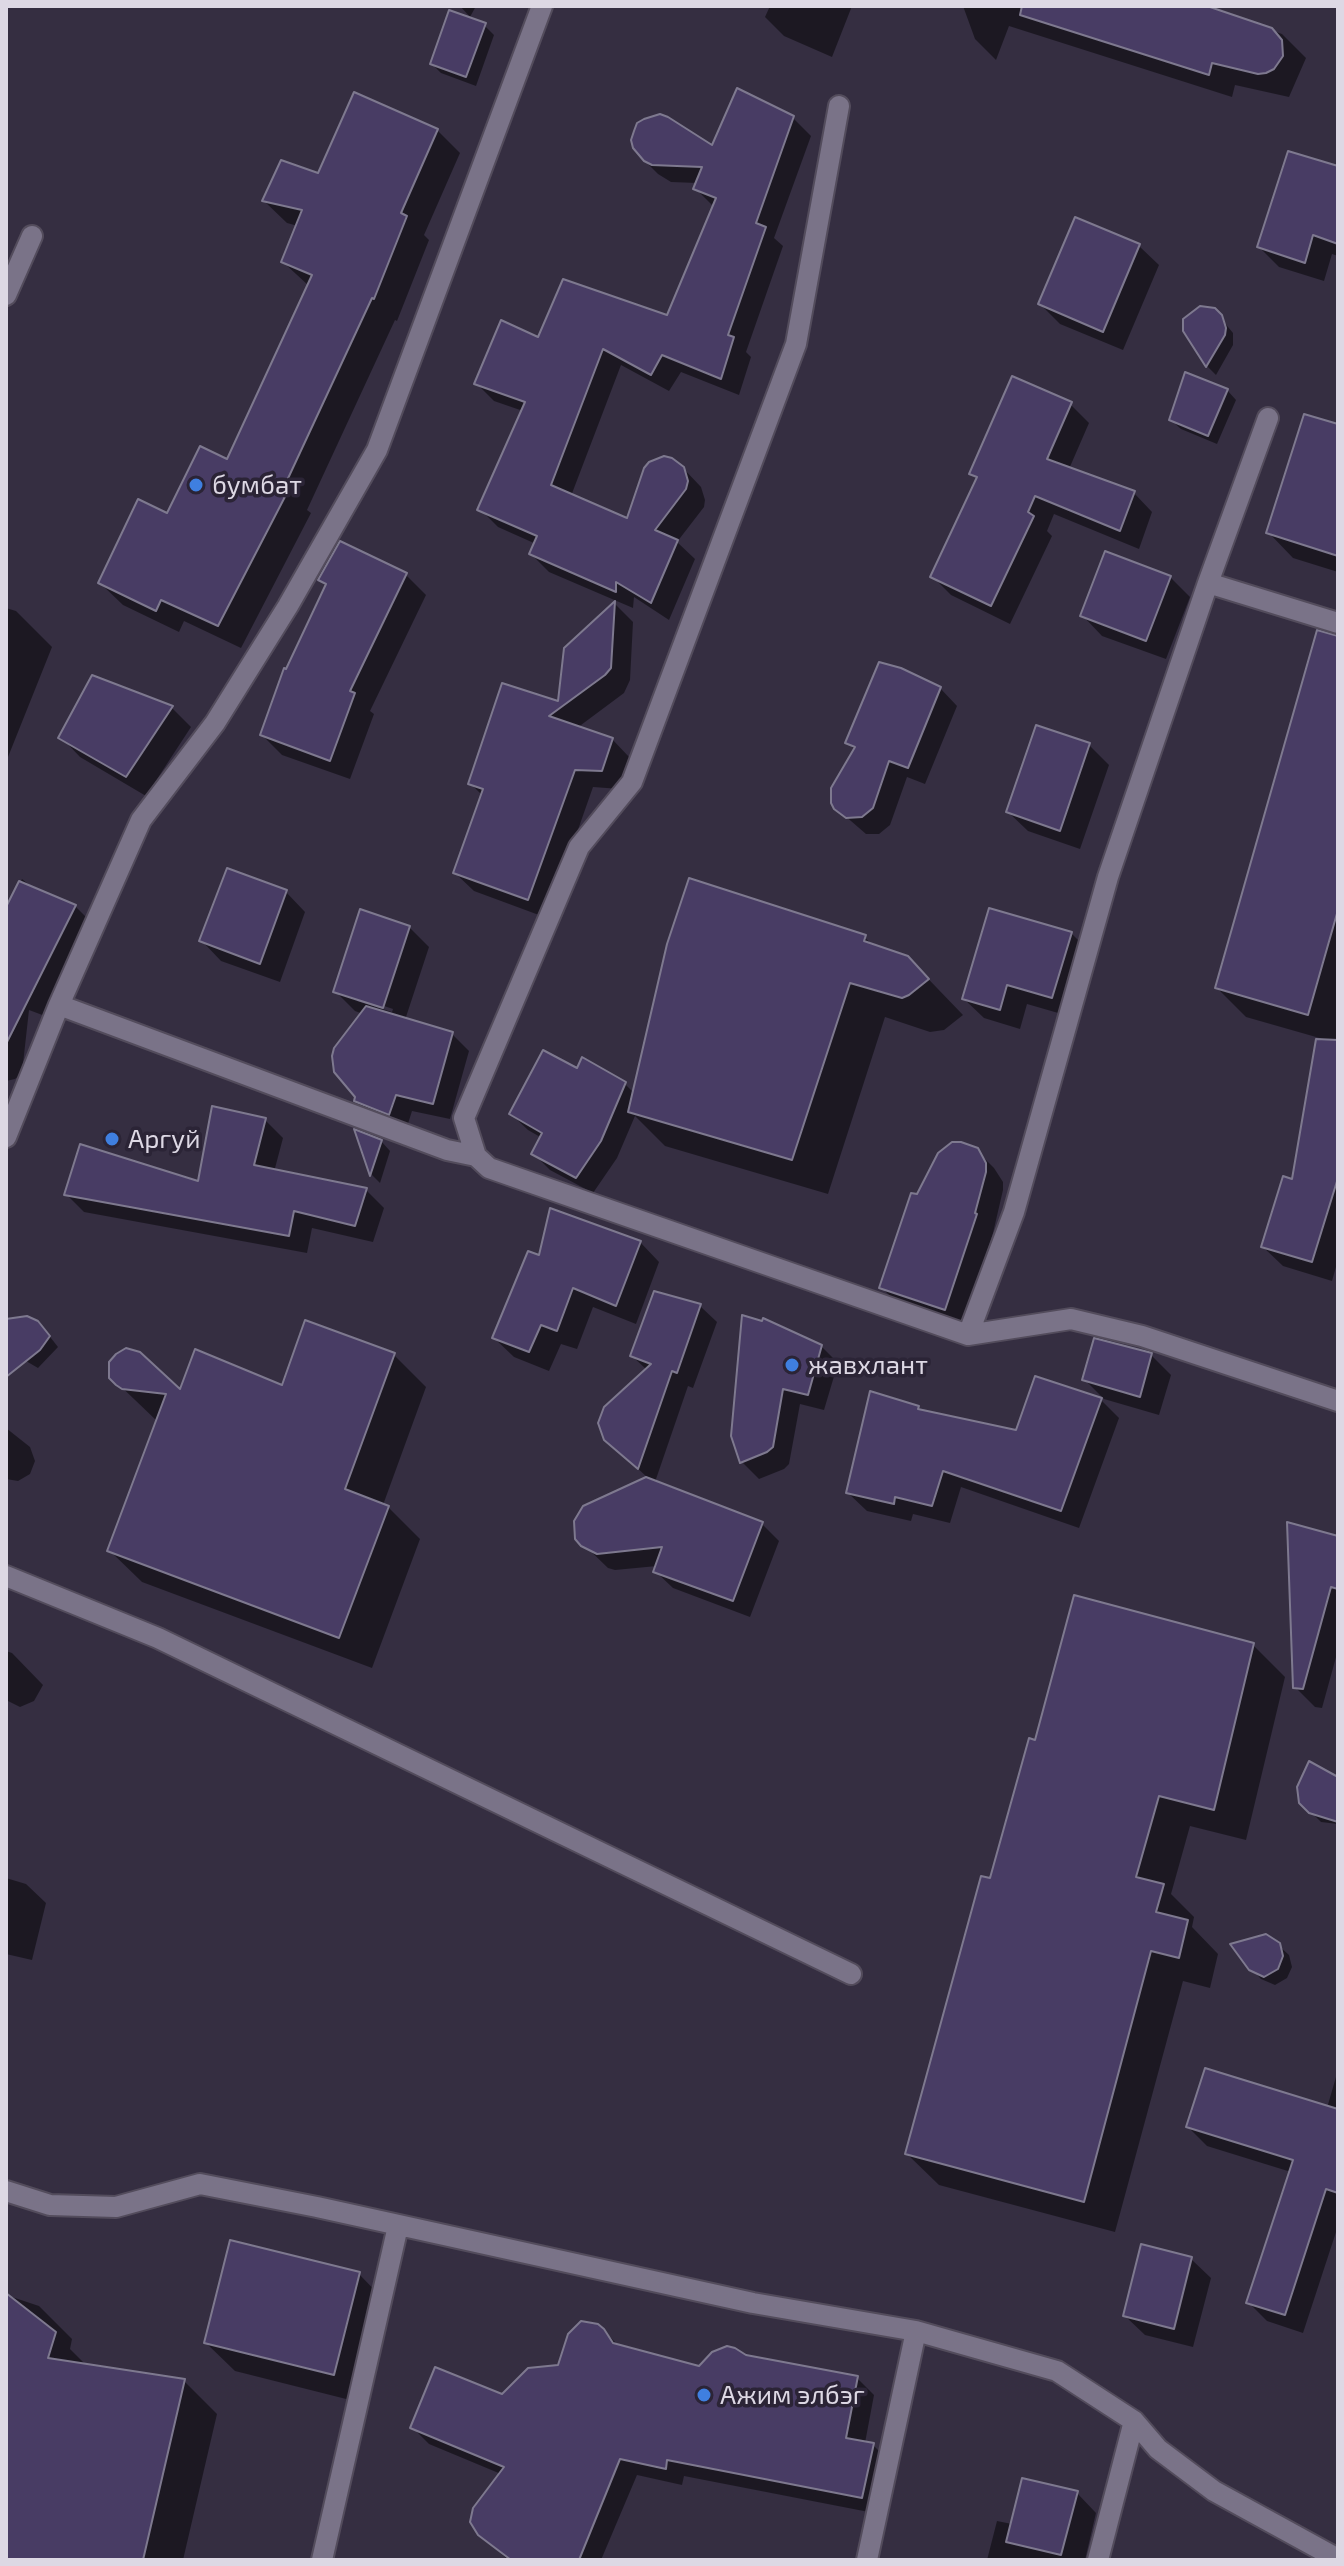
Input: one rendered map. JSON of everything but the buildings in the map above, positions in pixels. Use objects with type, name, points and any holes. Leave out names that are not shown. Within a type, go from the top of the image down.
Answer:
[{"type":"street","points":[[6,1137],[59,1005],[141,820],[215,723],[288,606],[377,450],[542,6]]},
{"type":"street","points":[[839,106],[796,344],[632,782],[579,847],[464,1118],[476,1156],[489,1168],[968,1335],[1071,1319],[1142,1336],[1338,1401]]},
{"type":"street","points":[[6,295],[32,236]]},
{"type":"street","points":[[968,1335],[1014,1212],[1108,877],[1268,418]]},
{"type":"street","points":[[1208,583],[1338,623]]},
{"type":"street","points":[[59,1005],[447,1150],[476,1156]]},
{"type":"street","points":[[6,1576],[158,1638],[851,1974]]},
{"type":"street","points":[[6,2191],[50,2205],[116,2207],[200,2184],[753,2303],[916,2331],[1057,2371],[1134,2421],[1158,2449],[1214,2491],[1338,2559]]},
{"type":"street","points":[[322,2560],[398,2226]]},
{"type":"street","points":[[867,2560],[916,2331]]},
{"type":"street","points":[[1098,2560],[1134,2421]]},
{"type":"place","name":"бумбат","points":[[196,485]]},
{"type":"place","name":"Аргуй","points":[[112,1139]]},
{"type":"place","name":"жавхлант","points":[[792,1365]]},
{"type":"place","name":"Ажим элбэг","points":[[704,2395]]}]
